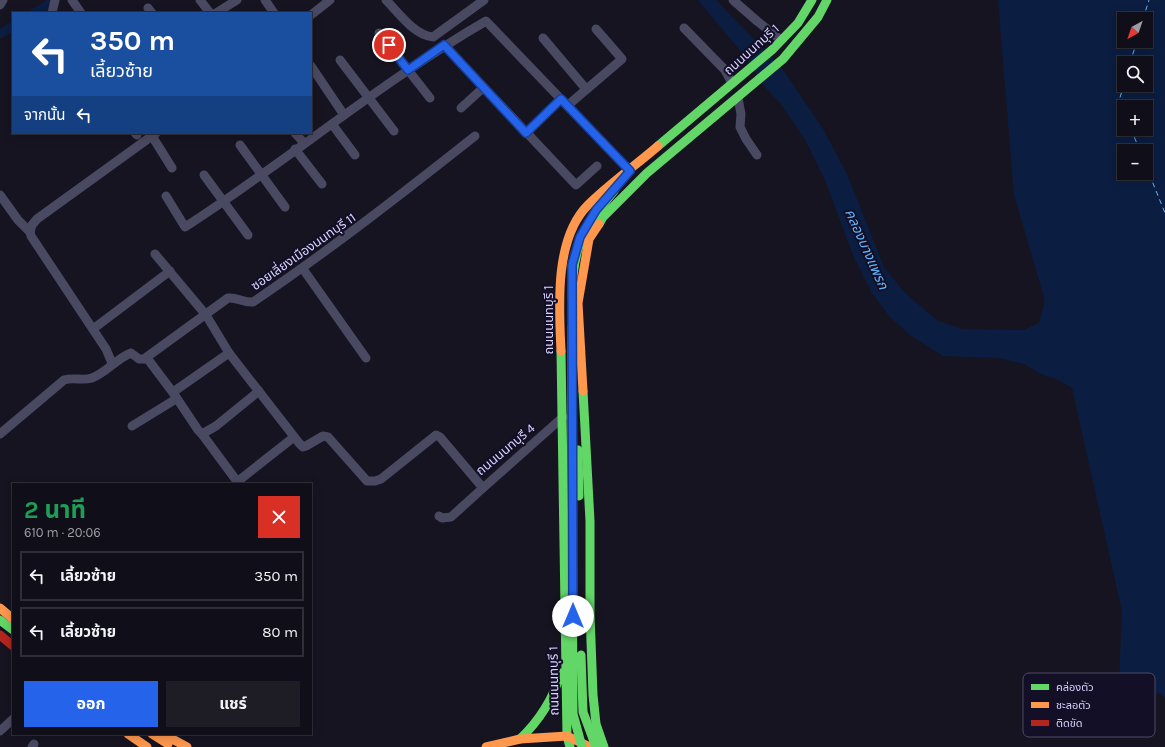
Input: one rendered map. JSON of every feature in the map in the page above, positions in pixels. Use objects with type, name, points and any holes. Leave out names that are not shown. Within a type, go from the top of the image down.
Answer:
[{"type":"main road","name":"ถนนนนทบุรี 1","points":[[570,747],[567,736],[565,662],[563,417],[560,329],[562,263],[566,241],[575,223],[587,206],[773,49],[798,23],[812,0]]},
{"type":"main road","name":"ถนนนนทบุรี 1","points":[[604,747],[596,724],[593,696],[590,614],[590,521],[578,303],[589,239],[603,217],[647,173],[783,59],[818,17],[827,0]]},
{"type":"main road","points":[[579,745],[572,714],[572,265],[580,237],[596,210],[630,171]]},
{"type":"main road","points":[[580,335],[576,381],[583,712],[596,747]]},
{"type":"main road","points":[[0,608],[12,618]]},
{"type":"main road","points":[[0,620],[12,629]]},
{"type":"main road","points":[[0,635],[12,645]]},
{"type":"main road","points":[[486,747],[511,745],[520,739],[540,719],[558,686],[565,662]]},
{"type":"main road","name":"ถนนนนทบุรี 1","points":[[579,745],[586,728],[587,684],[592,664]]},
{"type":"main road","points":[[129,735],[147,747]]},
{"type":"main road","points":[[154,735],[172,747]]},
{"type":"main road","points":[[165,735],[187,747]]},
{"type":"main road","points":[[520,739],[567,736],[579,745],[590,747]]},
{"type":"main road","points":[[138,741],[153,747]]},
{"type":"street","points":[[0,5],[3,0]]},
{"type":"street","points":[[52,12],[55,0]]},
{"type":"street","points":[[72,0],[81,12]]},
{"type":"street","points":[[200,0],[209,12]]},
{"type":"street","points":[[218,12],[237,0]]},
{"type":"street","points":[[265,0],[273,12]]},
{"type":"street","points":[[312,14],[330,0]]},
{"type":"street","points":[[386,0],[419,32],[425,36],[433,37],[484,0]]},
{"type":"street","points":[[734,0],[756,21],[781,40]]},
{"type":"street","points":[[166,196],[185,227],[224,202],[344,114],[444,45],[486,21],[630,171]]},
{"type":"street","points":[[684,28],[726,70],[732,83]]},
{"type":"street","points":[[567,106],[622,59],[596,29]]},
{"type":"street","points":[[379,33],[430,98]]},
{"type":"street","points":[[543,38],[586,89]]},
{"type":"street","points":[[444,45],[576,185],[597,166]]},
{"type":"street","points":[[340,60],[394,131]]},
{"type":"street","points":[[312,67],[344,114]]},
{"type":"street","points":[[461,108],[483,88]]},
{"type":"street","points":[[738,98],[741,114],[740,127],[757,155]]},
{"type":"street","points":[[526,133],[561,99]]},
{"type":"street","points":[[332,124],[356,156]]},
{"type":"street","points":[[296,134],[304,143]]},
{"type":"street","points":[[30,232],[32,225],[37,220],[154,135],[172,168]]},
{"type":"street","name":"ซอยเลี่ยงเมืองนนทบุรี 11","points":[[147,358],[228,298],[233,297],[253,302],[303,269],[366,222],[475,136]]},
{"type":"street","points":[[240,145],[286,207]]},
{"type":"street","points":[[295,149],[322,184]]},
{"type":"street","points":[[204,175],[248,234]]},
{"type":"street","points":[[0,195],[18,220],[30,232],[31,236],[93,330],[112,363]]},
{"type":"street","points":[[0,434],[64,380],[70,378],[90,379],[101,373],[112,363],[131,353],[141,360],[147,358],[238,483],[294,437],[229,353],[206,315],[155,254]]},
{"type":"street","points":[[303,269],[366,358]]},
{"type":"street","points":[[93,330],[170,271]]},
{"type":"street","points":[[132,426],[175,397],[176,390],[229,353]]},
{"type":"street","points":[[202,434],[216,426],[259,391]]},
{"type":"street","name":"ถนนนนทบุรี 4","points":[[294,437],[303,446],[323,436],[328,437],[367,481],[375,481],[381,479],[436,435],[440,437],[483,488],[563,417]]},
{"type":"street","points":[[439,516],[442,518],[451,517],[483,488]]},
{"type":"street","points":[[0,731],[12,720]]},
{"type":"water","name":"คลองบางแพรก","points":[[698,0],[716,0],[784,71],[823,129],[847,174],[884,267],[905,293],[938,321],[962,329],[1024,330],[1039,323],[1045,300],[1014,195],[998,0],[1165,0],[1165,698],[1160,694],[1155,693],[1155,673],[1119,673],[1122,611],[1072,388],[1058,380],[1041,374],[1024,364],[999,358],[943,356],[910,335],[890,317],[872,293],[853,255],[825,180],[806,141],[781,104],[766,88],[743,54]]},
{"type":"waterway","points":[[36,12],[56,0]]},
{"type":"waterway","points":[[0,34],[12,27]]},
{"type":"ferry route","points":[[1145,12],[1149,0]]},
{"type":"ferry route","points":[[1132,56],[1135,48]]},
{"type":"ferry route","points":[[1119,100],[1122,92]]},
{"type":"ferry route","points":[[1134,136],[1137,144]]},
{"type":"ferry route","points":[[1152,180],[1165,213]]},
{"type":"traffic: fast","points":[[658,146],[773,49],[798,23],[812,0]]},
{"type":"traffic: fast","points":[[599,224],[603,217],[647,173],[783,59],[818,17],[827,0]]},
{"type":"traffic: fast","points":[[572,298],[574,266],[581,240],[594,217],[614,191]]},
{"type":"traffic: fast","points":[[561,351],[567,736],[570,747]]},
{"type":"traffic: fast","points":[[583,391],[590,521],[590,614],[593,695],[596,724],[604,747]]},
{"type":"traffic: fast","points":[[578,450],[579,496]]},
{"type":"traffic: fast","points":[[572,518],[573,714],[582,747]]},
{"type":"traffic: fast","points":[[0,620],[12,629]]},
{"type":"traffic: fast","points":[[581,655],[583,712],[596,747]]},
{"type":"traffic: fast","points":[[520,739],[540,717],[545,709],[554,692],[561,673]]},
{"type":"traffic: slow","points":[[561,351],[561,274],[569,236],[577,219],[596,197],[658,146]]},
{"type":"traffic: slow","points":[[583,391],[578,303],[589,239],[599,224]]},
{"type":"traffic: slow","points":[[572,327],[572,518]]},
{"type":"traffic: slow","points":[[0,608],[12,618]]},
{"type":"traffic: slow","points":[[129,735],[147,747]]},
{"type":"traffic: slow","points":[[154,735],[168,744]]},
{"type":"traffic: slow","points":[[165,735],[187,747]]},
{"type":"traffic: slow","points":[[486,747],[520,739],[567,736],[590,747]]},
{"type":"traffic: jam","points":[[0,635],[12,645]]},
{"type":"route","points":[[389,45],[408,70],[444,45],[526,133],[561,99],[630,171],[596,210],[580,237],[572,265],[573,616]]}]
